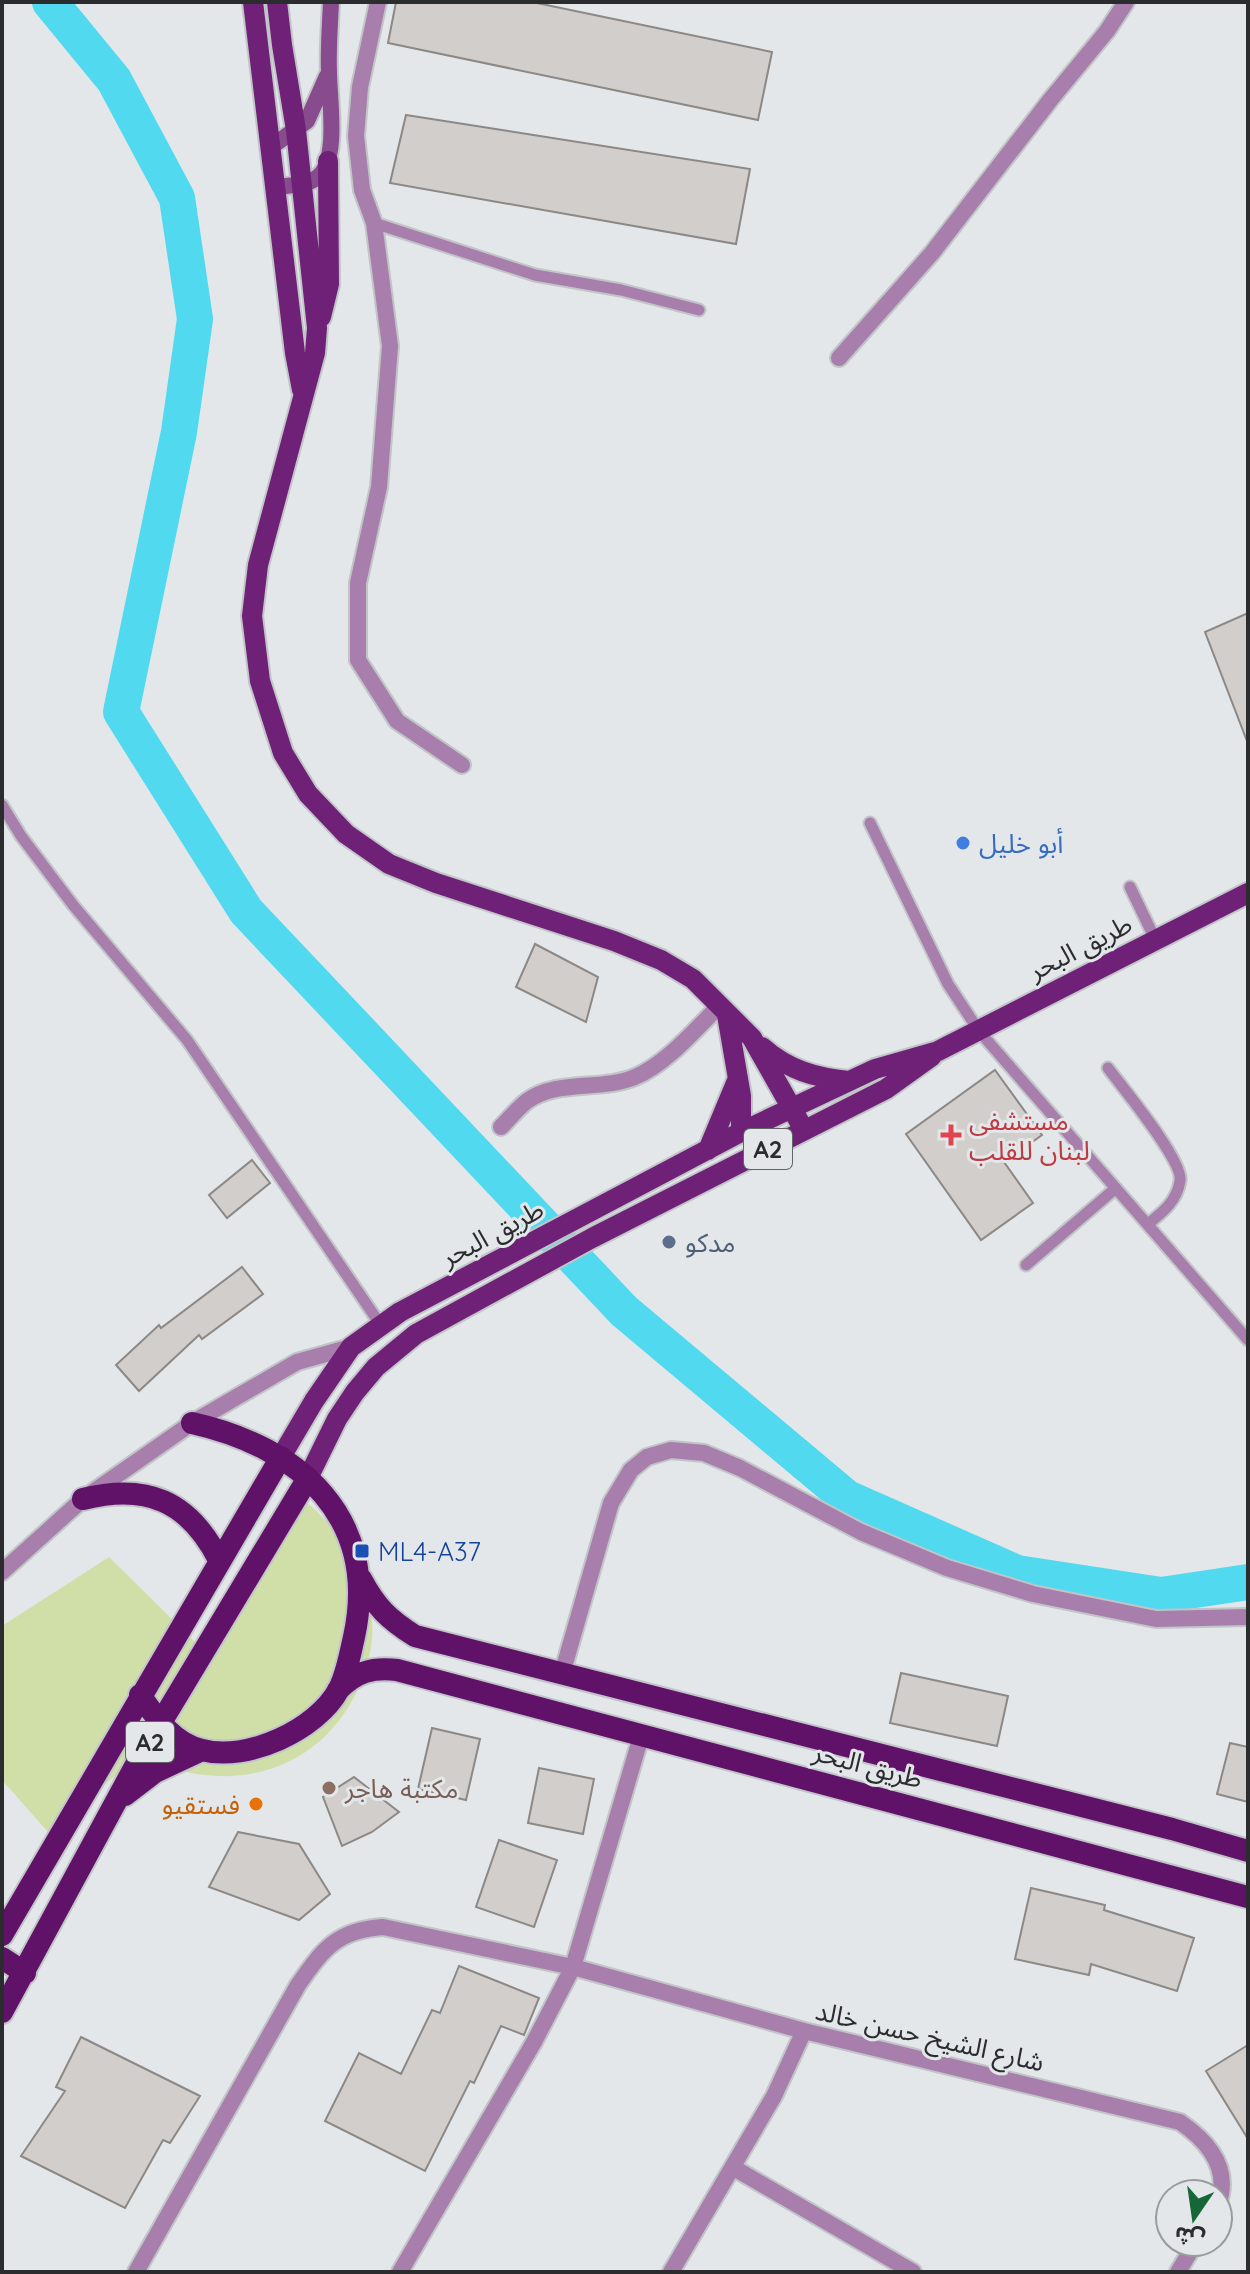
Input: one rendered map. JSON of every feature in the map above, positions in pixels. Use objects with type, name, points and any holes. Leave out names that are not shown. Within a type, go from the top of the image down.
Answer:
[{"type":"highway","name":"A2","points":[[2,2012],[160,1724],[308,1478],[281,1457],[238,1436],[192,1423]]},
{"type":"highway","name":"طريق البحر","points":[[281,1457],[140,1695],[160,1724],[180,1740],[202,1750],[234,1752],[265,1746],[293,1733],[318,1714],[350,1679],[365,1671],[381,1668],[397,1670],[1248,1897]]},
{"type":"highway","name":"طريق البحر","points":[[308,1478],[328,1500],[343,1524],[361,1579],[361,1607],[349,1660],[338,1690]]},
{"type":"highway","points":[[261,1489],[292,1505]]},
{"type":"highway","points":[[83,1499],[109,1492],[123,1492],[164,1501],[197,1525],[219,1560]]},
{"type":"highway","name":"طريق البحر","points":[[361,1579],[374,1602],[392,1622],[415,1636],[1248,1851]]},
{"type":"highway","name":"A2","points":[[2,1935],[140,1695]]},
{"type":"highway","points":[[115,1804],[155,1772],[202,1750]]},
{"type":"highway","points":[[2,1958],[25,1973]]},
{"type":"main road","points":[[253,2],[295,353],[303,394]]},
{"type":"main road","points":[[277,2],[296,130],[317,328],[315,353],[258,565],[252,616],[260,681],[283,753],[308,794],[346,834],[389,864],[661,960],[693,979],[773,1056],[796,1070],[822,1078],[849,1081]]},
{"type":"main road","points":[[317,328],[329,284],[331,2]]},
{"type":"main road","points":[[271,147],[307,121],[329,70]]},
{"type":"main road","points":[[276,187],[302,184],[319,176],[328,161]]},
{"type":"main road","name":"طريق البحر","points":[[308,1478],[337,1419],[355,1392],[395,1350],[438,1321],[583,1243],[886,1089],[938,1051],[1248,893]]},
{"type":"main road","points":[[723,1010],[738,1078],[741,1132]]},
{"type":"main road","points":[[752,1038],[804,1130]]},
{"type":"main road","name":"طريق البحر","points":[[281,1457],[351,1347],[380,1324],[741,1132],[895,1062],[938,1051]]},
{"type":"main road","points":[[708,1150],[738,1078]]},
{"type":"main road","points":[[569,1224],[583,1243]]},
{"type":"street","points":[[378,2],[360,87],[356,136],[362,190],[374,223],[390,346],[379,487],[358,583],[358,660],[397,721],[462,765]]},
{"type":"street","points":[[839,358],[932,253],[1107,31],[1126,2]]},
{"type":"street","points":[[501,1127],[527,1100],[541,1094],[609,1085],[636,1077],[723,1010]]},
{"type":"street","points":[[2,1572],[83,1499],[192,1423],[297,1362],[351,1347]]},
{"type":"street","points":[[562,1674],[611,1503],[631,1470],[647,1457],[671,1450],[704,1453],[740,1468],[861,1532],[947,1568],[1033,1594],[1156,1619],[1248,1617]]},
{"type":"street","points":[[400,2272],[534,2042],[573,1967],[642,1733]]},
{"type":"street","name":"شارع الشيخ حسن خالد","points":[[136,2272],[298,1985],[318,1958],[338,1939],[359,1929],[383,1927],[573,1967],[804,2031],[1180,2122],[1200,2137],[1219,2164],[1222,2178]]},
{"type":"street","points":[[671,2272],[774,2096],[804,2031]]},
{"type":"street","points":[[734,2168],[913,2272]]},
{"type":"lane","points":[[374,223],[535,275],[621,290],[699,310]]},
{"type":"lane","points":[[2,805],[21,836],[73,905],[187,1040],[380,1324]]},
{"type":"lane","points":[[870,823],[948,984],[979,1031],[1248,1340]]},
{"type":"lane","points":[[1130,887],[1155,939]]},
{"type":"lane","points":[[1108,1068],[1175,1158],[1182,1178],[1173,1203],[1148,1224]]},
{"type":"lane","points":[[1026,1265],[1116,1188]]},
{"type":"green space","points":[[300,1498],[331,1527],[372,1618],[368,1661],[347,1710],[325,1736],[300,1756],[271,1769],[239,1775],[206,1775],[173,1769],[140,1755],[48,1832],[2,1780],[2,1626],[109,1557],[198,1645]]},
{"type":"building","points":[[396,2],[532,2],[772,52],[758,120],[388,43]]},
{"type":"building","points":[[406,115],[750,169],[736,244],[390,183]]},
{"type":"building","points":[[1248,613],[1248,741],[1247,741],[1205,632]]},
{"type":"building","points":[[535,944],[598,977],[586,1022],[516,987]]},
{"type":"building","points":[[995,1070],[1042,1135],[1004,1162],[1033,1203],[981,1240],[906,1134]]},
{"type":"building","points":[[252,1160],[270,1183],[227,1218],[209,1195]]},
{"type":"building","points":[[242,1267],[263,1294],[202,1339],[199,1335],[139,1391],[116,1365],[159,1325],[161,1328]]},
{"type":"building","points":[[901,1673],[1008,1696],[997,1746],[890,1723]]},
{"type":"building","points":[[432,1728],[480,1739],[466,1800],[418,1789]]},
{"type":"building","points":[[1230,1743],[1248,1747],[1248,1802],[1217,1794]]},
{"type":"building","points":[[539,1768],[594,1779],[583,1834],[528,1823]]},
{"type":"building","points":[[354,1777],[399,1812],[372,1832],[342,1846],[323,1797]]},
{"type":"building","points":[[238,1832],[299,1844],[330,1894],[299,1920],[209,1887]]},
{"type":"building","points":[[499,1840],[557,1860],[534,1927],[476,1907]]},
{"type":"building","points":[[1031,1888],[1105,1905],[1104,1910],[1194,1938],[1177,1991],[1091,1964],[1089,1975],[1015,1959]]},
{"type":"building","points":[[459,1966],[539,1998],[524,2035],[501,2026],[474,2083],[470,2081],[425,2171],[325,2121],[359,2053],[401,2074],[432,2010],[440,2013]]},
{"type":"building","points":[[81,2037],[200,2096],[170,2143],[163,2140],[125,2208],[21,2156],[65,2091],[56,2087]]},
{"type":"building","points":[[1248,2045],[1248,2139],[1206,2071]]},
{"type":"waterway","points":[[50,2],[114,80],[177,198],[195,319],[179,432],[121,712],[246,911],[624,1311],[847,1498],[1017,1573],[1161,1595],[1248,1582]]},
{"type":"place","name":"أبو خليل","points":[[963,843]]},
{"type":"place","name":"مستشفى لبنان للقلب","points":[[951,1135]]},
{"type":"place","name":"مدكو","points":[[669,1242]]},
{"type":"place","name":"ML4-A37","points":[[362,1551]]},
{"type":"place","name":"مكتبة هاجر","points":[[329,1788]]},
{"type":"place","name":"فستقيو","points":[[256,1804]]}]
